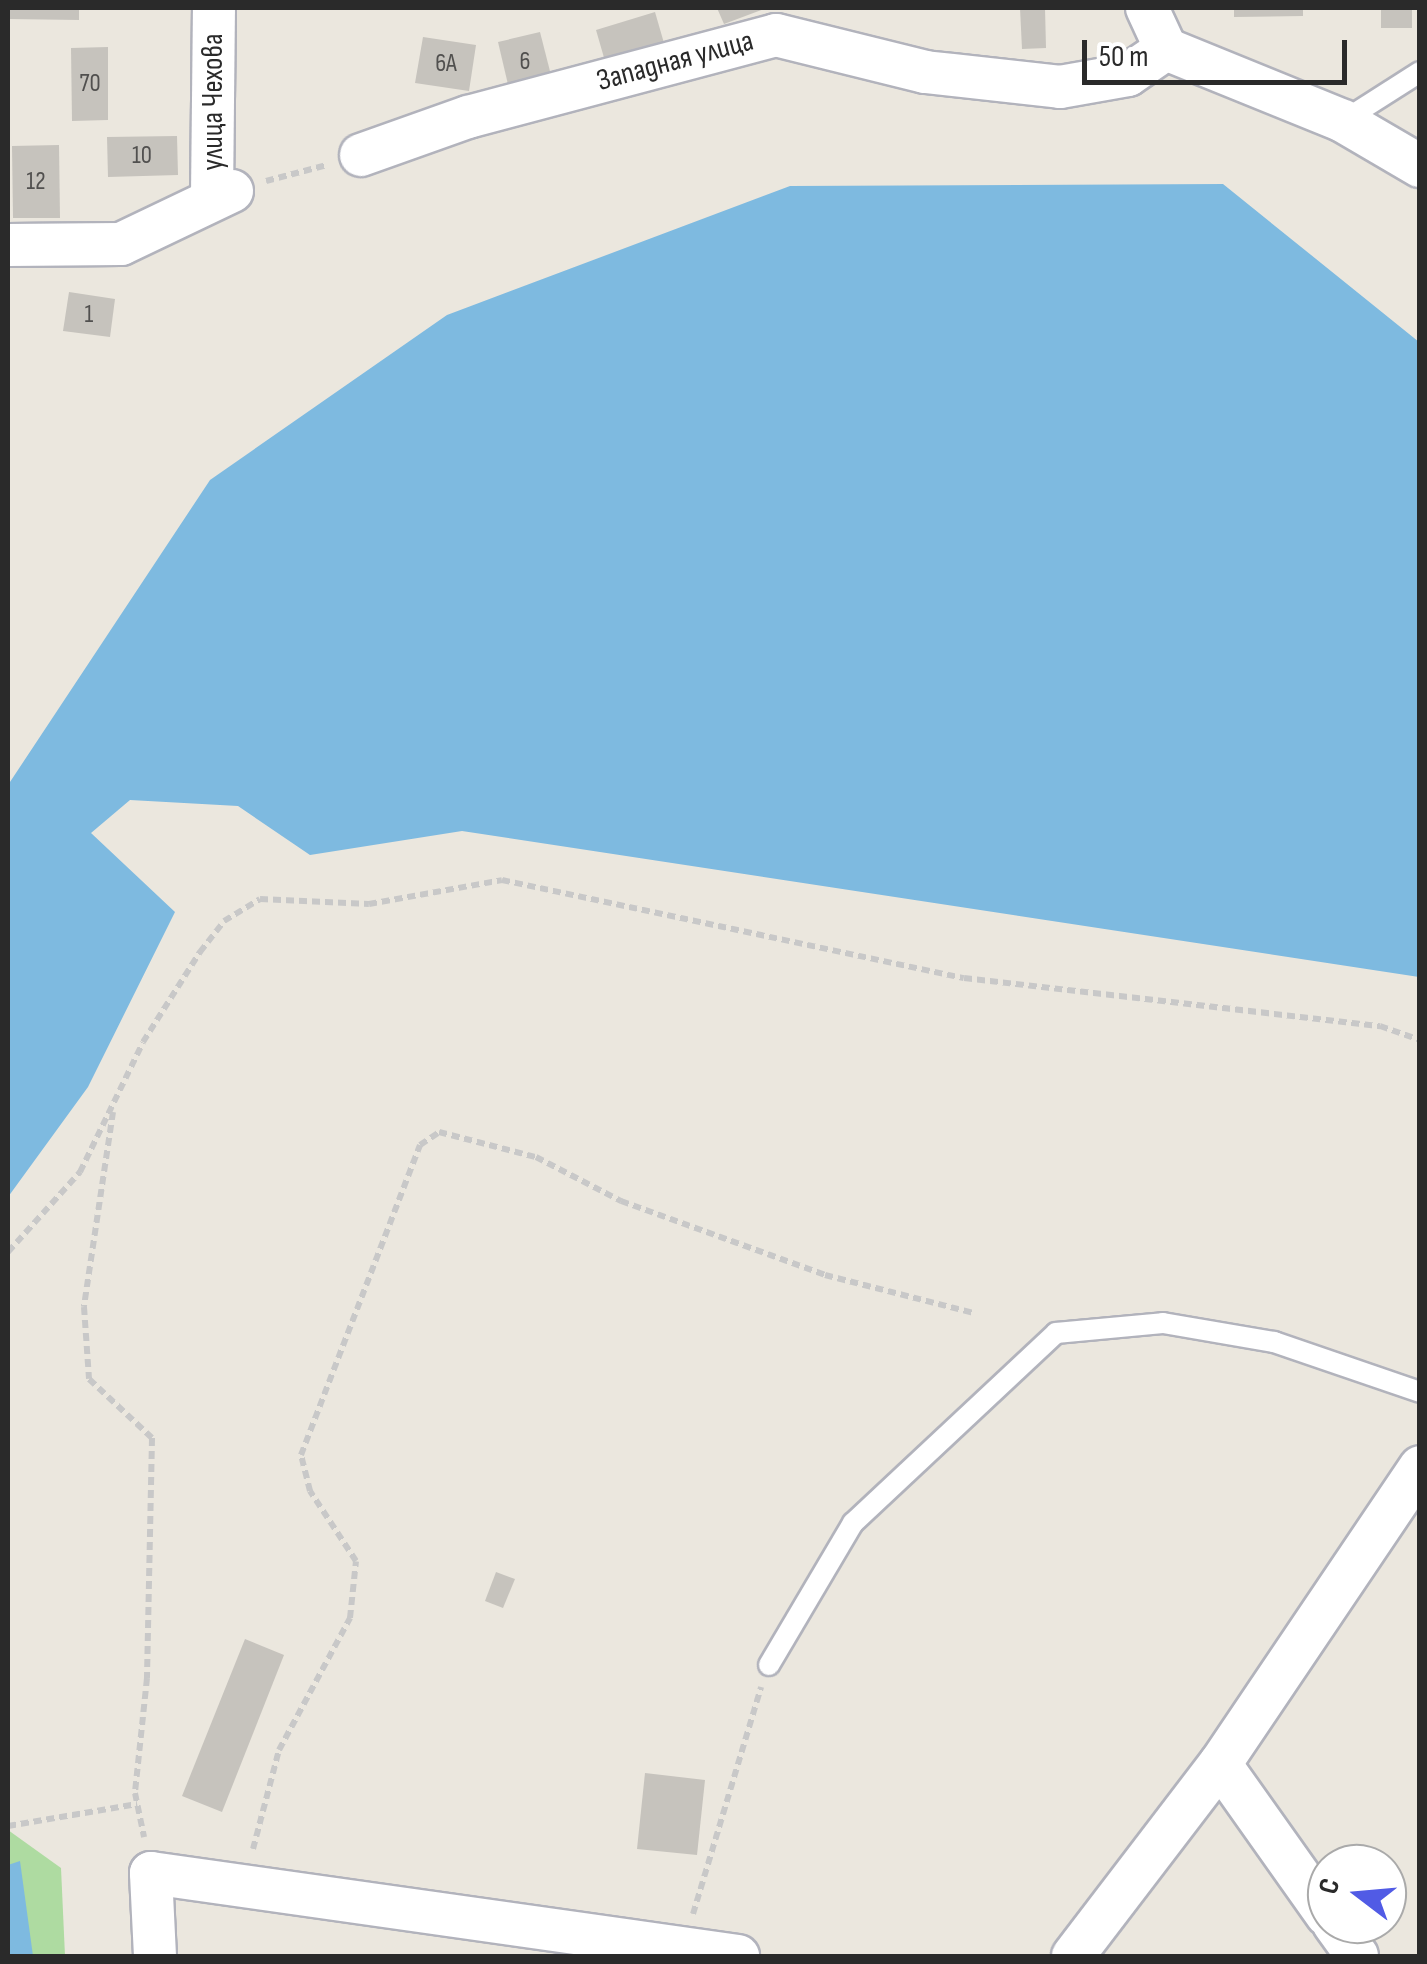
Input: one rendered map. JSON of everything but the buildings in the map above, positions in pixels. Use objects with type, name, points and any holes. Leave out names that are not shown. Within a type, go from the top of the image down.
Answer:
[{"type":"street","name":"улица Чехова","points":[[214,8],[222,194]]},
{"type":"street","points":[[1148,8],[1166,49],[1343,121],[1420,166]]},
{"type":"street","name":"Западная улица","points":[[361,155],[468,117],[790,21],[925,72],[1060,86],[1128,75],[1166,49]]},
{"type":"street","points":[[8,245],[122,244],[222,194]]},
{"type":"street","points":[[1073,1956],[1220,1764],[1420,1468]]},
{"type":"street","points":[[1220,1764],[1307,1887]]},
{"type":"street","points":[[155,1956],[151,1873],[685,1945],[738,1956]]},
{"type":"lane","points":[[1343,121],[1420,72]]},
{"type":"lane","points":[[768,1665],[854,1523],[1056,1333],[1162,1323],[1274,1342],[1420,1392]]},
{"type":"path","points":[[222,194],[361,155]]},
{"type":"path","points":[[8,1252],[80,1172],[115,1098],[200,952],[224,921],[260,899],[369,904],[502,880],[964,978],[1380,1026],[1420,1040]]},
{"type":"path","points":[[115,1098],[84,1307],[89,1380],[152,1438],[137,1804],[151,1873]]},
{"type":"path","points":[[243,1888],[279,1750],[350,1618],[356,1561],[310,1490],[301,1455],[420,1144],[439,1132],[536,1157],[621,1201],[806,1268],[974,1313]]},
{"type":"path","points":[[685,1945],[768,1665]]},
{"type":"path","points":[[8,1826],[137,1804]]},
{"type":"green space","points":[[8,1830],[61,1868],[65,1956],[8,1956]]},
{"type":"water","points":[[1223,184],[1419,342],[1419,977],[462,831],[310,855],[238,806],[130,800],[91,833],[175,912],[88,1087],[8,1197],[8,785],[210,480],[447,315],[790,186]]},
{"type":"water","points":[[20,1861],[33,1956],[8,1956],[8,1865]]}]
